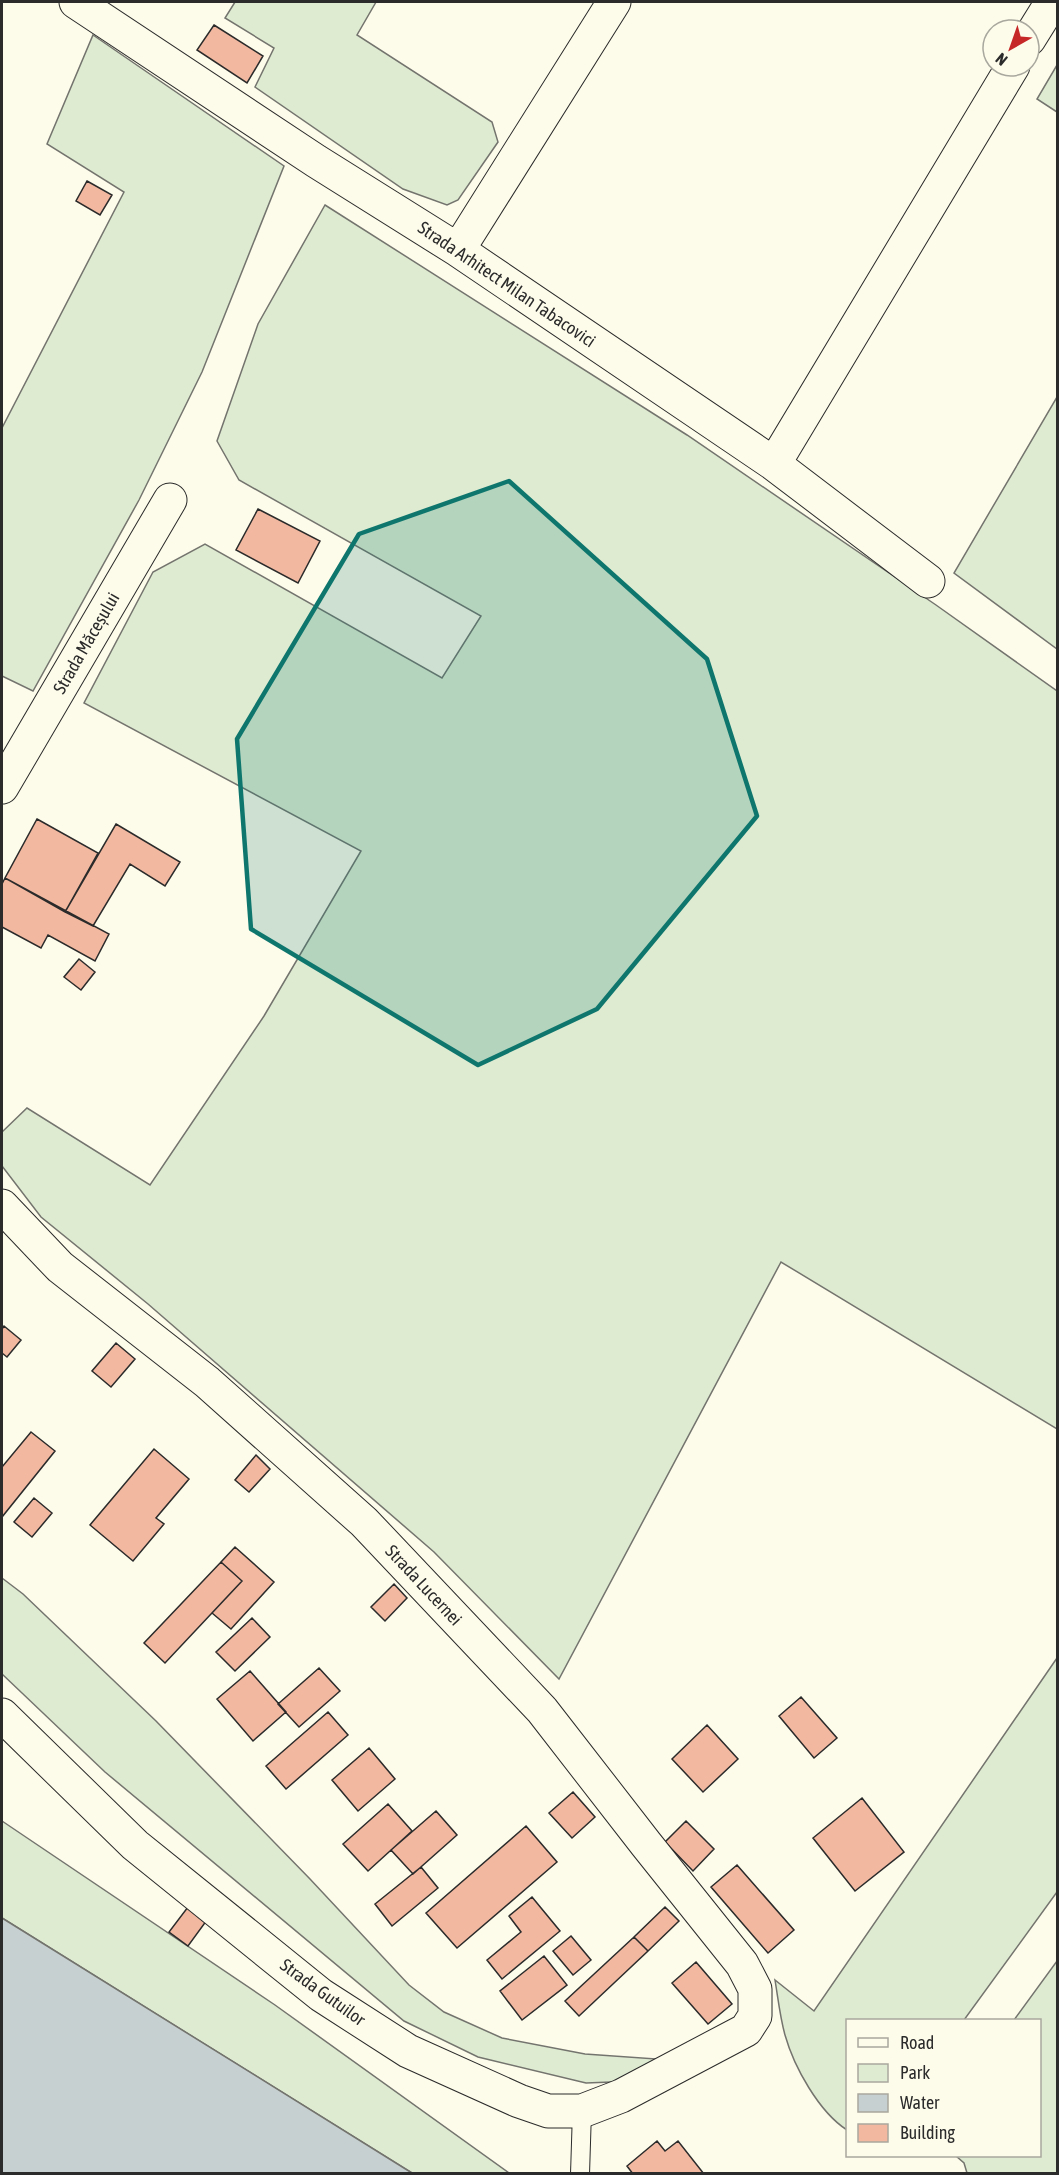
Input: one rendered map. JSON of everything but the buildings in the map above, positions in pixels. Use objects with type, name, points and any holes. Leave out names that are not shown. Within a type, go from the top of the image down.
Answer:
[{"type":"street","name":"Strada Arhitect Milan Tabacovici","points":[[76,2],[316,161],[458,250],[774,464],[928,581]]},
{"type":"street","points":[[458,250],[614,2]]},
{"type":"street","points":[[1041,20],[1052,2]]},
{"type":"street","points":[[774,464],[1006,78]]},
{"type":"street","name":"Strada Măceșului","points":[[2,787],[170,500]]},
{"type":"street","name":"Strada Lucernei","points":[[2,1206],[60,1267],[207,1382],[364,1522],[542,1710],[742,1964],[755,1989],[755,2016],[746,2030]]},
{"type":"street","name":"Strada Gutuilor","points":[[2,1715],[135,1845],[321,1995],[408,2051],[519,2102],[548,2111],[582,2111],[621,2096],[746,2030]]},
{"type":"lane","points":[[580,2174],[582,2111]]},
{"type":"highlighted area","points":[[509,481],[707,659],[757,816],[597,1009],[478,1065],[251,929],[237,739],[359,534]]},
{"type":"green space","points":[[235,2],[376,2],[357,35],[492,122],[498,142],[458,200],[447,205],[403,189],[255,87],[274,48],[225,18]]},
{"type":"green space","points":[[93,35],[284,166],[202,372],[139,500],[33,691],[2,676],[2,428],[124,192],[47,144]]},
{"type":"green space","points":[[1057,65],[1057,112],[1037,99]]},
{"type":"green space","points":[[325,205],[687,435],[936,605],[1057,691],[1057,1429],[781,1262],[559,1679],[434,1552],[148,1304],[41,1217],[2,1166],[2,1132],[27,1108],[150,1185],[264,1016],[361,851],[84,703],[153,572],[205,544],[442,678],[481,616],[239,480],[217,441],[258,324]]},
{"type":"green space","points":[[1057,397],[1057,649],[954,573]]},
{"type":"green space","points":[[2,1578],[23,1594],[156,1721],[310,1879],[409,1985],[444,2012],[502,2038],[585,2054],[671,2060],[636,2081],[586,2083],[478,2057],[404,2021],[105,1772],[2,1674]]},
{"type":"green space","points":[[1057,1658],[1057,1892],[965,2019],[846,2019],[846,2129],[817,2100],[801,2074],[783,2028],[775,1980],[814,2011]]},
{"type":"green space","points":[[2,1821],[275,2005],[509,2173],[412,2173],[2,1918]]},
{"type":"green space","points":[[1057,1961],[1057,2173],[967,2173],[964,2163],[957,2157],[1041,2157],[1041,2019],[1015,2019]]},
{"type":"water","points":[[2,1918],[412,2173],[2,2173]]}]
